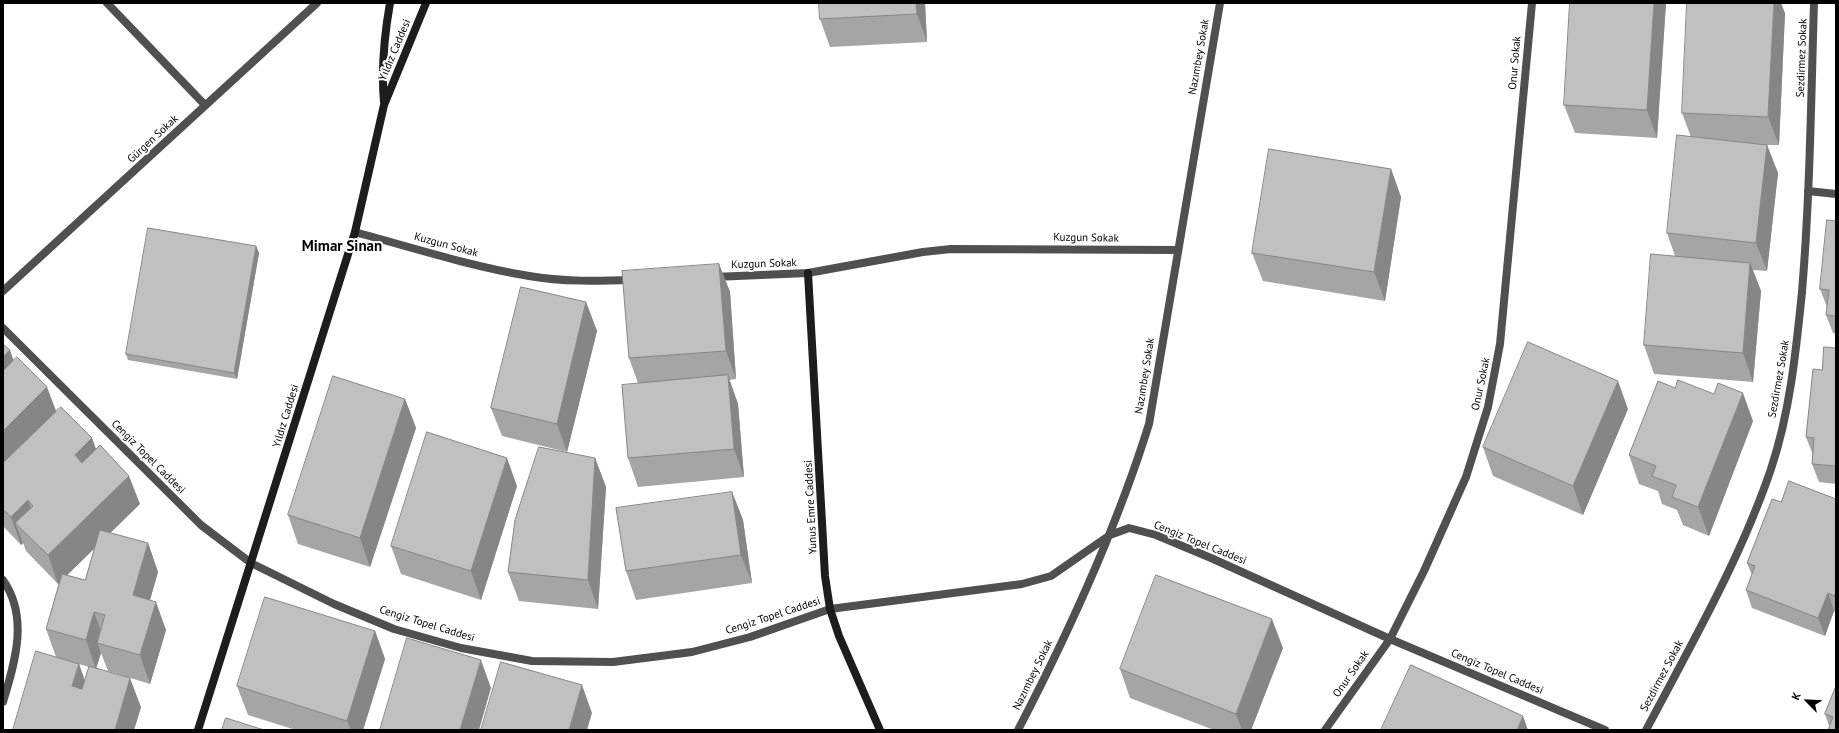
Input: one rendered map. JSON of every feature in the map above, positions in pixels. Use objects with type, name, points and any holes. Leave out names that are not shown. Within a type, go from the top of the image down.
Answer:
[{"type":"street","points":[[107,3],[206,105]]},
{"type":"street","name":"Gürgen Sokak","points":[[3,291],[317,3]]},
{"type":"street","name":"Yıldız Caddesi","points":[[384,105],[382,70],[384,35],[390,3]]},
{"type":"street","name":"Yıldız Caddesi","points":[[198,730],[252,563],[355,232],[384,105],[426,3]]},
{"type":"street","name":"Nazımbey Sokak","points":[[1018,730],[1040,687],[1110,535],[1137,464],[1149,424],[1177,250],[1220,3]]},
{"type":"street","name":"Onur Sokak","points":[[1325,730],[1390,639],[1424,571],[1466,477],[1488,406],[1500,344],[1532,3]]},
{"type":"street","name":"Sezdirmez Sokak","points":[[1646,730],[1714,602],[1752,520],[1771,467],[1784,419],[1794,366],[1807,235],[1814,3]]},
{"type":"street","points":[[1808,191],[1836,194]]},
{"type":"street","name":"Kuzgun Sokak","points":[[355,232],[492,269],[530,276],[596,281],[643,279]]},
{"type":"street","name":"Kuzgun Sokak","points":[[706,277],[808,273],[923,252],[951,249],[1177,250]]},
{"type":"street","name":"Yunus Emre Caddesi","points":[[808,273],[826,576],[830,609],[853,671],[880,730]]},
{"type":"street","name":"Cengiz Topel Caddesi","points":[[3,328],[201,525],[252,563],[334,604],[394,629],[461,648],[532,661],[613,662],[692,652],[750,637],[830,609],[1022,584],[1051,576],[1110,535],[1129,528],[1156,535],[1390,639],[1605,730]]},
{"type":"street","points":[[3,580],[10,590],[19,623],[17,650],[3,702]]},
{"type":"building","points":[[819,3],[916,3],[917,14],[820,19]]},
{"type":"building","points":[[1570,3],[1654,3],[1647,110],[1564,105]]},
{"type":"building","points":[[1687,3],[1774,3],[1768,117],[1682,113]]},
{"type":"building","points":[[1677,135],[1767,145],[1756,243],[1667,233]]},
{"type":"building","points":[[1269,149],[1391,169],[1374,272],[1252,253]]},
{"type":"building","points":[[1827,220],[1836,221],[1836,316],[1826,315],[1829,290],[1820,289]]},
{"type":"building","points":[[148,228],[256,246],[234,373],[126,354]]},
{"type":"building","points":[[1651,254],[1750,263],[1743,353],[1644,345]]},
{"type":"building","points":[[719,264],[726,351],[629,358],[622,271]]},
{"type":"building","points":[[521,287],[586,302],[557,424],[491,408]]},
{"type":"building","points":[[1528,342],[1618,381],[1573,486],[1483,447]]},
{"type":"building","points":[[3,344],[10,350],[3,357]]},
{"type":"building","points":[[1824,347],[1836,348],[1836,466],[1812,464],[1814,438],[1806,437],[1813,369],[1822,370]]},
{"type":"building","points":[[17,357],[47,387],[3,431],[3,371]]},
{"type":"building","points":[[728,375],[734,449],[628,458],[622,385]]},
{"type":"building","points":[[333,376],[405,399],[360,538],[288,515]]},
{"type":"building","points":[[1678,380],[1714,394],[1718,383],[1743,393],[1698,507],[1672,497],[1676,485],[1652,476],[1656,466],[1629,455],[1658,381],[1675,388]]},
{"type":"building","points":[[61,407],[92,438],[75,455],[82,463],[100,445],[129,476],[48,555],[15,523],[33,506],[28,500],[11,517],[3,509],[3,463]]},
{"type":"building","points":[[427,432],[507,458],[471,571],[391,546]]},
{"type":"building","points":[[539,447],[595,458],[588,580],[508,572],[515,520]]},
{"type":"building","points":[[1789,481],[1836,499],[1836,592],[1834,596],[1828,593],[1818,618],[1746,590],[1755,566],[1747,563],[1772,499],[1781,502]]},
{"type":"building","points":[[732,492],[741,555],[626,571],[616,508]]},
{"type":"building","points":[[100,530],[148,543],[133,595],[156,602],[140,655],[97,643],[105,615],[94,612],[86,640],[46,629],[62,574],[85,580]]},
{"type":"building","points":[[1156,575],[1272,619],[1236,714],[1120,669]]},
{"type":"building","points":[[265,597],[375,631],[347,721],[237,686]]},
{"type":"building","points":[[407,638],[481,660],[460,730],[380,730]]},
{"type":"building","points":[[36,651],[79,664],[72,686],[82,689],[89,666],[130,678],[115,730],[13,730]]},
{"type":"building","points":[[501,662],[582,685],[569,730],[481,730]]},
{"type":"building","points":[[1411,665],[1523,716],[1517,730],[1381,730]]},
{"type":"building","points":[[1836,686],[1836,730],[1828,730],[1833,717],[1825,714]]},
{"type":"building","points":[[226,718],[264,730],[222,730]]},
{"type":"district","name":"Mimar Sinan","points":[[342,247]]}]
